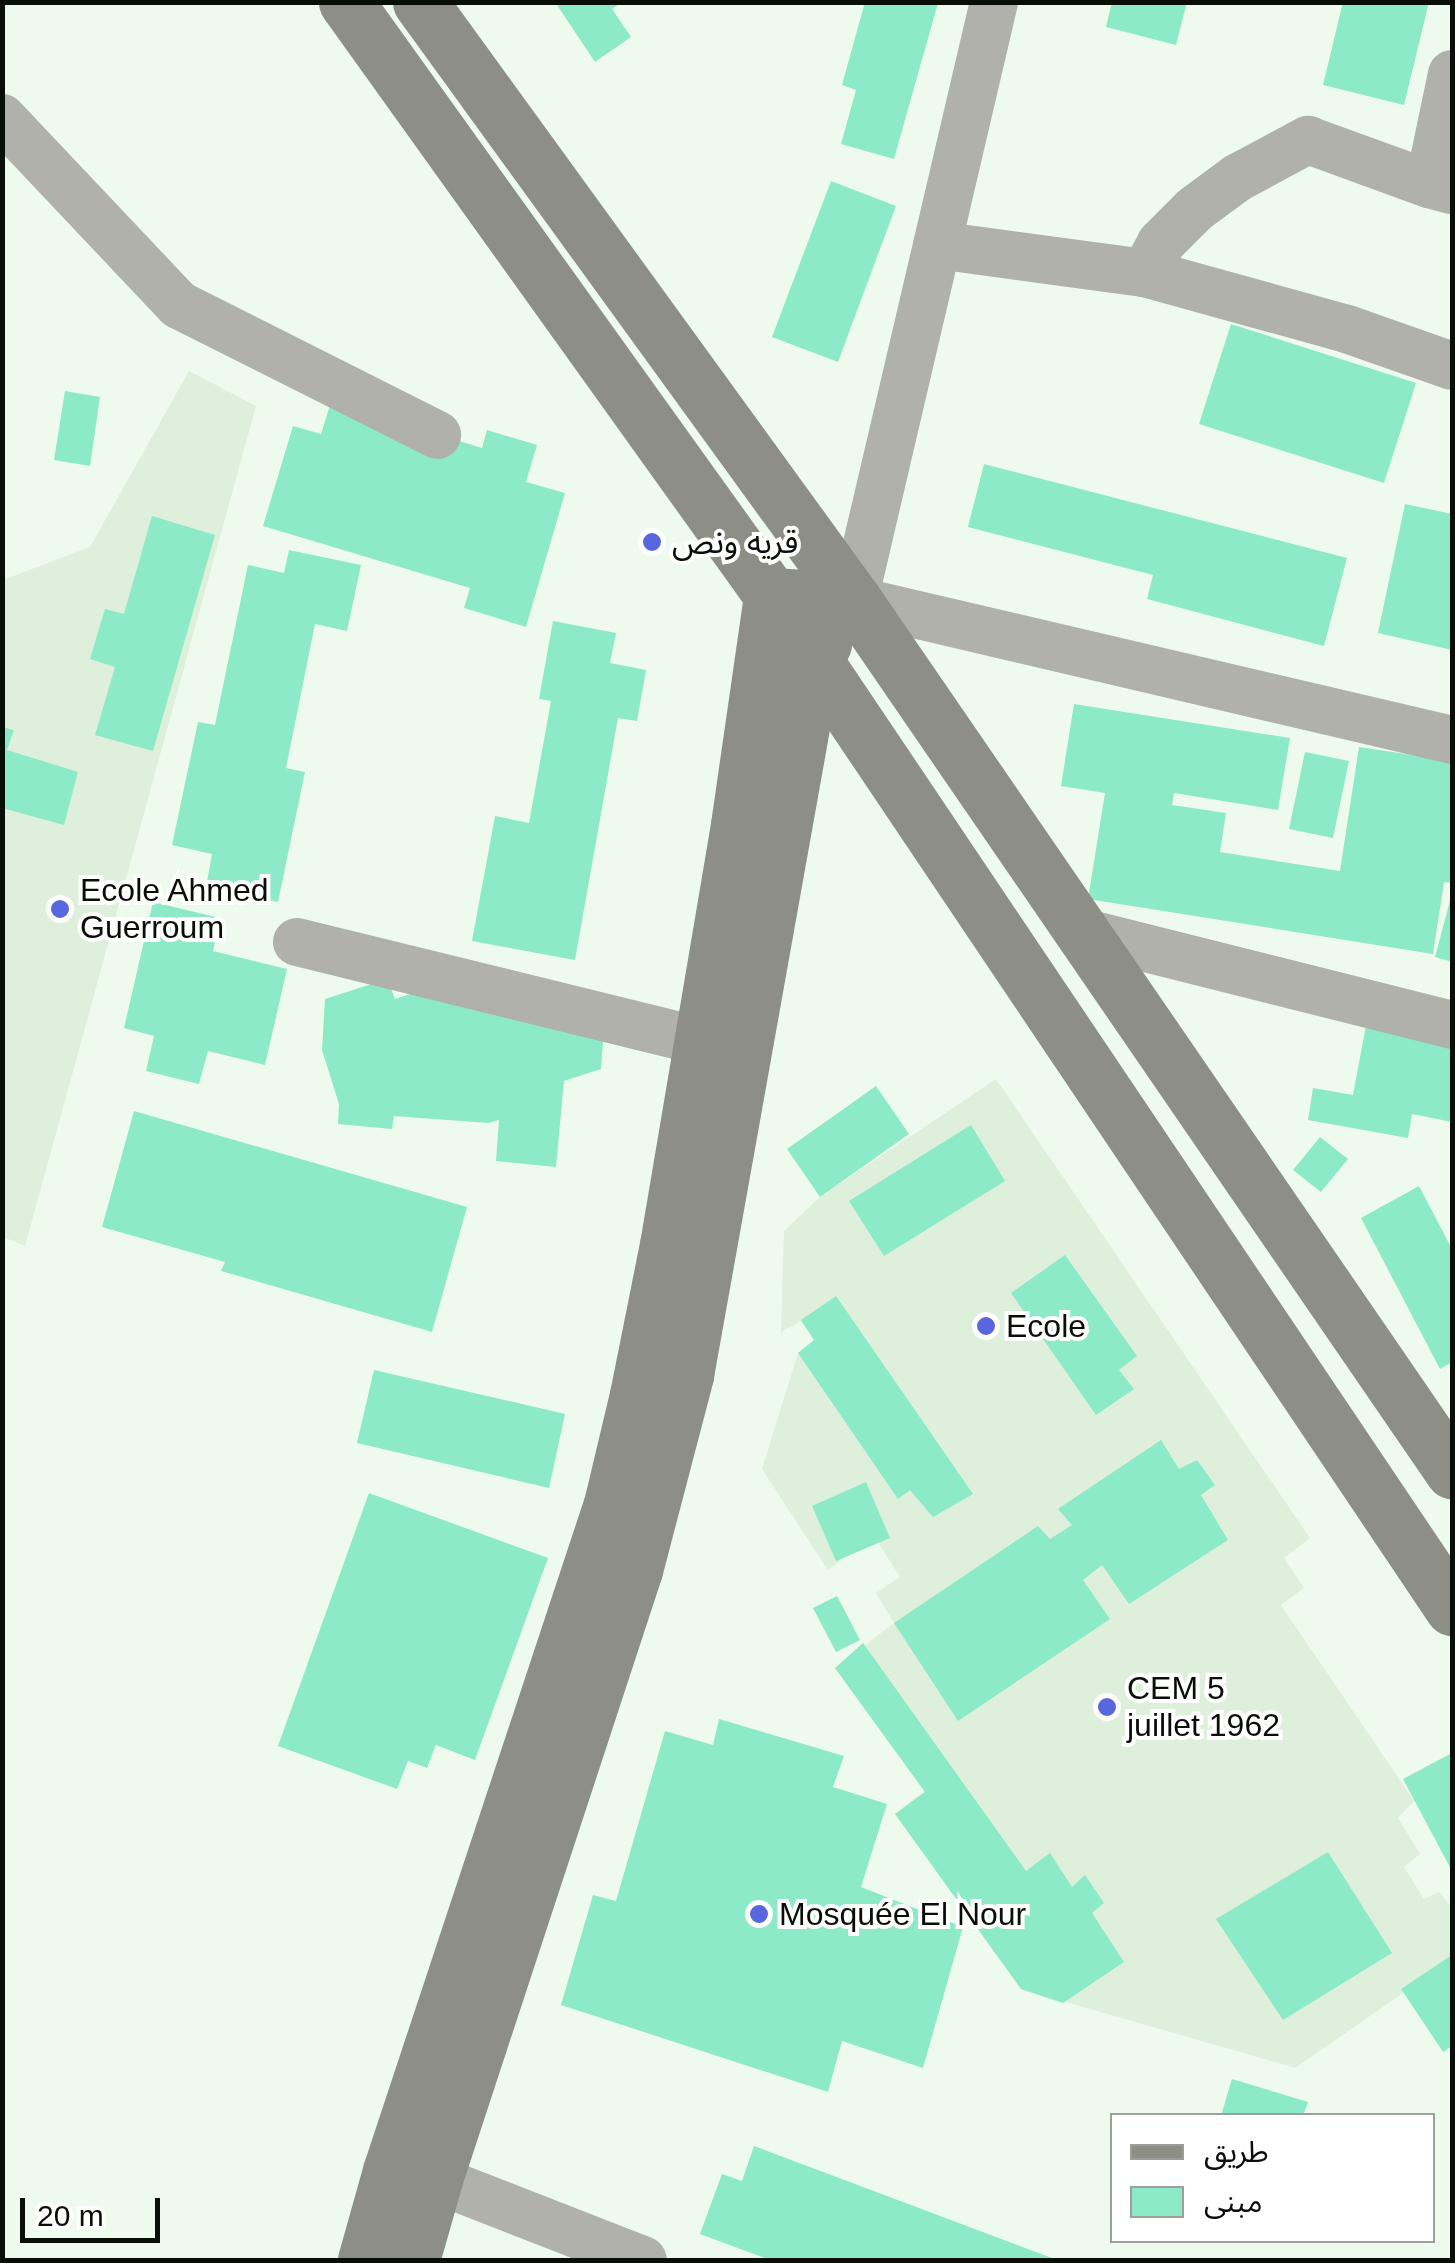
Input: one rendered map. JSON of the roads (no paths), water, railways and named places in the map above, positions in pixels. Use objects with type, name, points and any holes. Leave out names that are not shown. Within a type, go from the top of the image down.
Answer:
[{"type":"street","points":[[346,2],[771,596],[1452,1608]]},
{"type":"street","points":[[420,2],[854,600],[1452,1472]]},
{"type":"street","points":[[412,2260],[435,2179],[635,1570],[686,1375],[814,660],[854,600],[994,2]]},
{"type":"street","points":[[1146,274],[1161,244],[1195,208],[1237,178],[1308,140],[1441,187],[1452,74]]},
{"type":"street","points":[[2,118],[179,305],[437,435]]},
{"type":"street","points":[[937,245],[1146,274],[1347,329],[1452,366]]},
{"type":"street","points":[[771,596],[854,600],[1452,740]]},
{"type":"street","points":[[365,2260],[390,2171],[610,1504],[667,1245],[771,596]]},
{"type":"street","points":[[1082,932],[1452,1025]]},
{"type":"street","points":[[297,942],[700,1041]]},
{"type":"street","points":[[435,2179],[643,2260]]},
{"type":"place","name":"قريه ونص","points":[[652,542]]},
{"type":"place","name":"Ecole Ahmed Guerroum","points":[[60,909]]},
{"type":"place","name":"Ecole","points":[[986,1326]]},
{"type":"place","name":"CEM 5 juillet 1962","points":[[1107,1707]]},
{"type":"place","name":"Mosquée El Nour","points":[[759,1914]]}]
